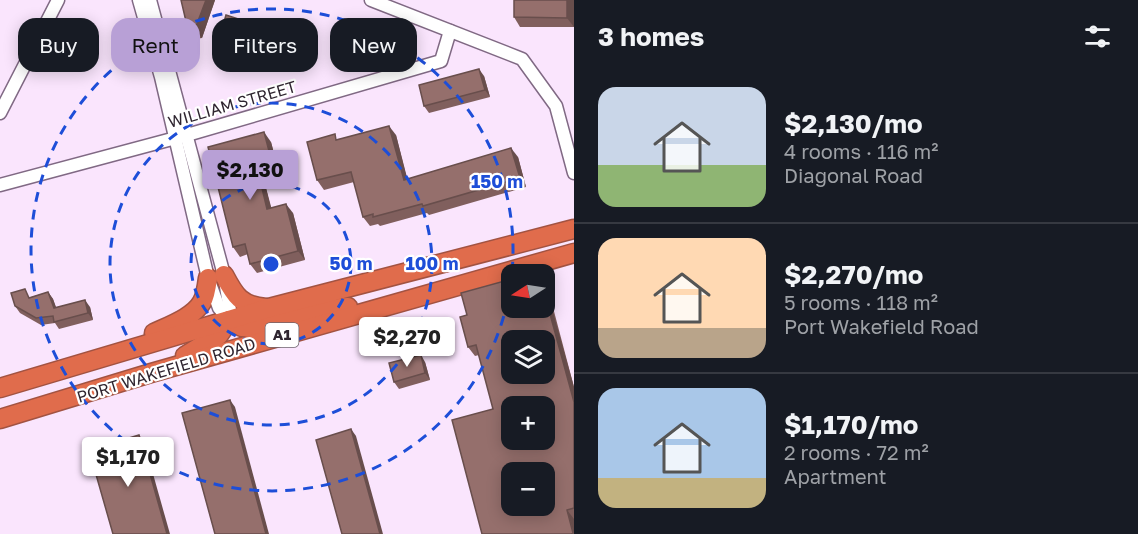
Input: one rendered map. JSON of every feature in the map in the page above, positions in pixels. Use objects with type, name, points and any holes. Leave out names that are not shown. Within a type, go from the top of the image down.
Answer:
[{"type":"highway","name":"PORT WAKEFIELD ROAD","points":[[0,388],[269,308],[574,229]]},
{"type":"highway","name":"PORT WAKEFIELD ROAD","points":[[0,419],[151,373],[574,253]]},
{"type":"highway","points":[[95,360],[187,316],[202,303],[216,276],[237,298],[253,307],[269,308]]},
{"type":"highway","points":[[151,373],[200,348],[219,335],[229,320],[242,327],[256,328],[316,311],[413,298]]},
{"type":"street","points":[[0,113],[58,0]]},
{"type":"street","points":[[139,0],[181,136]]},
{"type":"street","points":[[150,0],[216,276],[230,310],[229,320]]},
{"type":"street","points":[[371,0],[522,59],[556,106],[574,173]]},
{"type":"street","name":"WILLIAM STREET","points":[[0,186],[441,61],[450,31]]},
{"type":"building","points":[[181,0],[206,0],[199,18],[185,18]]},
{"type":"building","points":[[514,0],[567,0],[567,18],[514,17]]},
{"type":"building","points":[[479,69],[485,90],[424,106],[419,85]]},
{"type":"building","points":[[389,126],[404,180],[511,148],[520,178],[423,206],[422,204],[373,217],[373,214],[363,217],[351,172],[317,180],[307,142],[335,134],[336,140]]},
{"type":"building","points":[[264,132],[269,151],[254,155],[267,209],[286,204],[298,251],[250,264],[245,244],[233,247],[208,147]]},
{"type":"building","points":[[501,282],[501,318],[551,318],[554,330],[501,330],[501,384],[555,384],[555,332],[574,402],[574,508],[567,510],[573,533],[571,534],[482,534],[452,420],[493,409],[476,345],[468,347],[460,317],[467,315],[461,293]]},
{"type":"building","points":[[25,289],[29,298],[48,292],[54,308],[85,300],[88,313],[54,322],[53,316],[36,318],[15,306],[11,293]]},
{"type":"building","points":[[429,322],[433,334],[386,346],[383,334]]},
{"type":"building","points":[[421,355],[425,373],[394,382],[389,363]]},
{"type":"building","points":[[230,400],[266,534],[215,534],[182,413]]},
{"type":"building","points":[[351,429],[380,534],[342,534],[316,440]]},
{"type":"building","points":[[139,435],[167,534],[113,534],[89,450]]}]
